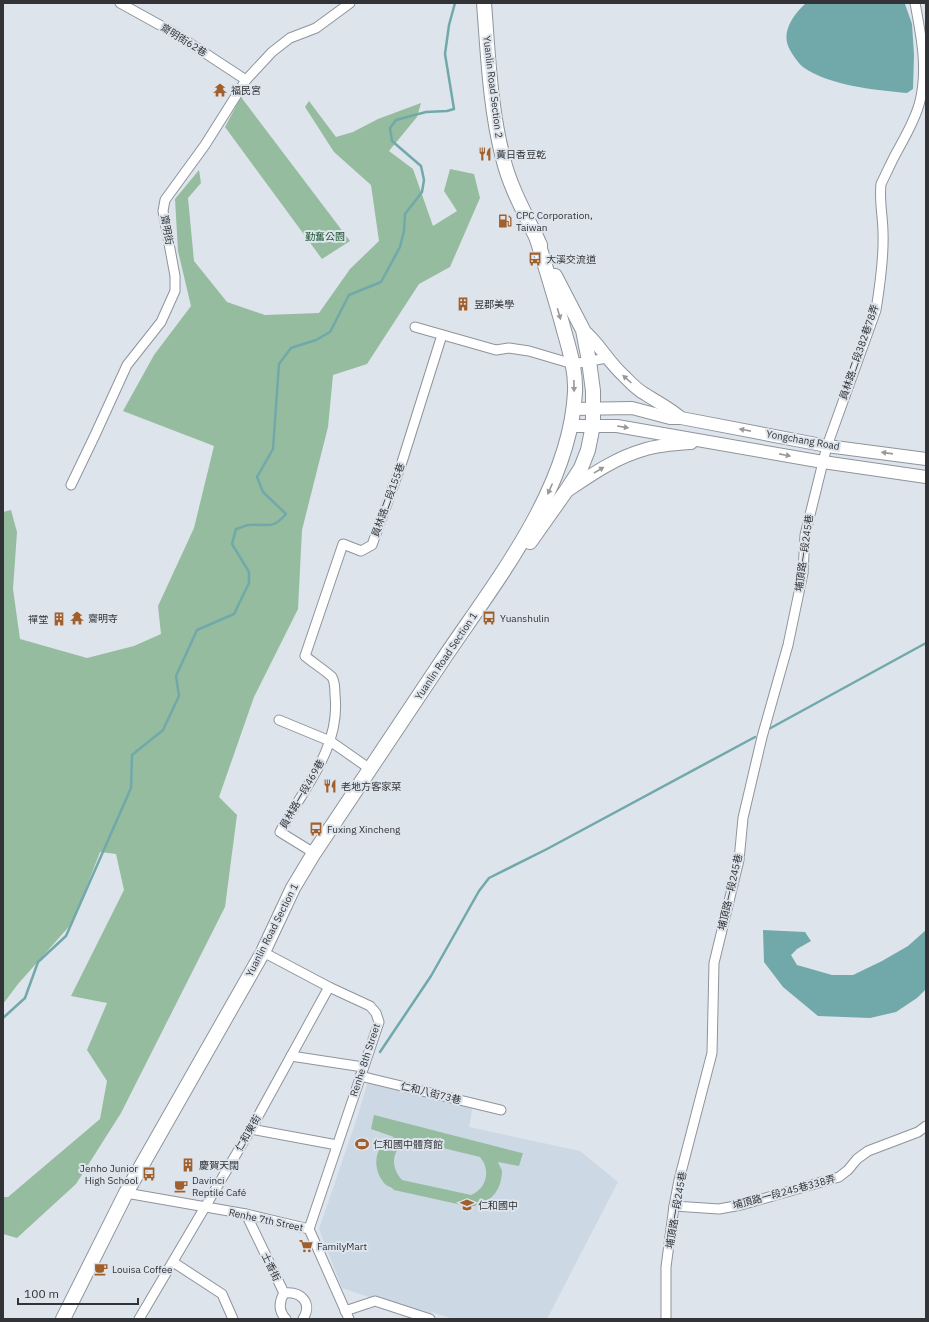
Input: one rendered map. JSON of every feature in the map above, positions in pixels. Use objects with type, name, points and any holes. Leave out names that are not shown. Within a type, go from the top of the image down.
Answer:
[{"type":"main road","name":"Yuanlin Road Section 2","points":[[484,3],[494,109],[503,158],[523,212],[583,330],[589,361],[593,409]]},
{"type":"main road","name":"Yuanlin Road Section 2","points":[[536,236],[573,364],[575,390],[570,426]]},
{"type":"main road","points":[[583,330],[592,337],[607,358],[622,375],[643,394],[673,411],[681,418]]},
{"type":"main road","name":"Yongchang Road","points":[[573,409],[632,408],[670,418],[681,418],[827,446],[926,459]]},
{"type":"main road","name":"Yuanlin Road Section 1","points":[[512,558],[527,546],[581,468],[588,450],[593,425],[593,409]]},
{"type":"main road","name":"Yongchang Road","points":[[570,426],[617,426],[823,462],[926,477]]},
{"type":"main road","name":"Yuanlin Road Section 1","points":[[63,1319],[126,1193],[263,952],[293,888],[314,853],[370,768],[512,558],[547,496],[557,474],[570,426]]},
{"type":"main road","points":[[566,491],[622,457],[642,450],[661,446],[705,441]]},
{"type":"street","name":"齋明街62巷","points":[[120,3],[176,34],[246,80]]},
{"type":"street","name":"齋明街","points":[[71,485],[96,435],[127,365],[162,322],[175,291],[175,276],[163,211],[165,200],[205,145],[246,80],[272,52],[290,38],[316,28],[350,3]]},
{"type":"street","name":"員林路二段382巷78弄","points":[[827,446],[876,310],[880,286],[884,234],[880,193],[881,184],[917,112],[920,100],[924,76],[915,3]]},
{"type":"street","points":[[415,327],[496,350],[509,348],[529,351],[573,364],[607,358]]},
{"type":"street","name":"員林路二段155巷","points":[[330,741],[334,726],[336,700],[334,683],[332,677],[305,656],[343,544],[361,551],[372,546],[402,462],[442,335]]},
{"type":"street","name":"埔頂路一段245巷","points":[[666,1319],[666,1267],[674,1206],[679,1180],[712,1053],[714,963],[739,860],[743,818],[762,737],[788,646],[803,572],[805,535],[827,446]]},
{"type":"street","points":[[279,720],[330,741],[370,768]]},
{"type":"street","name":"員林路一段469巷","points":[[314,853],[280,832],[321,764],[330,741]]},
{"type":"street","name":"Renhe 8th Street","points":[[263,952],[329,987],[370,1006],[376,1013],[379,1022],[309,1229]]},
{"type":"street","name":"仁和東街","points":[[139,1319],[251,1129],[329,987]]},
{"type":"street","name":"仁和八街73巷","points":[[291,1056],[362,1071],[501,1110]]},
{"type":"street","name":"埔頂路一段245巷338弄","points":[[674,1206],[719,1209],[741,1205],[839,1177],[848,1170],[857,1159],[868,1151],[918,1132],[926,1126]]},
{"type":"street","points":[[251,1129],[337,1145]]},
{"type":"street","name":"Renhe 7th Street","points":[[126,1193],[246,1214],[309,1229],[347,1315]]},
{"type":"street","name":"士香街","points":[[246,1214],[284,1293],[280,1301],[280,1310],[286,1319]]},
{"type":"street","points":[[172,1262],[222,1294],[233,1319]]},
{"type":"street","points":[[284,1293],[292,1292],[300,1296],[305,1302],[306,1310],[302,1319]]},
{"type":"street","points":[[347,1315],[375,1301],[430,1319]]},
{"type":"shaded area","name":"仁和國中","points":[[369,1078],[473,1105],[469,1127],[580,1151],[618,1182],[547,1319],[452,1319],[432,1312],[428,1317],[342,1288],[319,1229]]},
{"type":"green space","name":"勤奮公園","points":[[241,97],[350,241],[322,259],[225,127]]},
{"type":"green space","points":[[309,101],[336,137],[353,132],[378,119],[421,103],[417,117],[389,151],[413,169],[433,226],[457,211],[444,191],[450,169],[474,174],[480,198],[450,267],[419,284],[367,364],[333,375],[328,427],[302,530],[298,609],[254,697],[219,797],[237,815],[225,907],[121,1113],[76,1184],[17,1238],[3,1234],[3,1197],[8,1197],[100,1119],[107,1081],[87,1050],[107,1003],[71,996],[124,890],[116,854],[100,852],[73,922],[18,984],[3,1004],[3,512],[11,510],[17,532],[13,589],[20,639],[87,658],[134,646],[161,634],[158,606],[194,528],[214,446],[123,411],[154,355],[191,306],[178,251],[175,199],[199,170],[201,183],[188,198],[194,261],[227,302],[265,315],[319,313],[350,269],[379,241],[371,185],[334,152],[305,107]]},
{"type":"green space","points":[[374,1115],[523,1153],[519,1166],[498,1162],[502,1171],[502,1176],[498,1189],[489,1199],[481,1204],[471,1207],[394,1190],[385,1184],[377,1170],[376,1161],[382,1146],[394,1137],[371,1129]],"holes":[[[410,1140],[480,1157],[485,1167],[486,1178],[481,1188],[471,1195],[402,1180],[395,1169],[394,1163],[394,1157],[399,1147]]]},
{"type":"water","points":[[806,3],[905,4],[912,24],[914,55],[913,89],[907,93],[853,86],[826,79],[803,67],[789,48],[787,35],[790,23],[797,12]]},
{"type":"water","points":[[763,930],[805,932],[811,941],[797,949],[791,955],[797,965],[832,975],[853,975],[908,946],[926,930],[926,989],[917,998],[896,1012],[870,1018],[818,1016],[783,987],[764,962]]},
{"type":"waterway","points":[[3,1018],[25,998],[38,962],[66,936],[131,788],[132,755],[163,730],[179,696],[176,676],[197,630],[234,614],[249,583],[249,572],[232,544],[236,529],[248,525],[269,525],[277,523],[286,514],[263,492],[257,477],[273,449],[279,364],[291,348],[316,340],[330,332],[349,295],[381,282],[400,247],[404,231],[405,214],[422,192],[424,180],[421,166],[392,141],[390,128],[396,120],[426,112],[447,111],[454,109],[445,54],[449,25],[455,3]]},
{"type":"waterway","points":[[767,730],[926,643]]},
{"type":"waterway","points":[[380,1052],[431,976],[479,891],[489,878],[547,849],[755,737]]},
{"type":"place","name":"福民宮","points":[[220,90]]},
{"type":"place","name":"黃日香豆乾","points":[[485,154]]},
{"type":"place","name":"CPC Corporation, Taiwan","points":[[505,221]]},
{"type":"place","name":"大溪交流道","points":[[535,259]]},
{"type":"place","name":"昱郡美學","points":[[463,304]]},
{"type":"place","name":"齋明寺","points":[[77,618]]},
{"type":"place","name":"Yuanshulin","points":[[489,618]]},
{"type":"place","name":"禪堂","points":[[59,619]]},
{"type":"place","name":"老地方客家菜","points":[[330,786]]},
{"type":"place","name":"Fuxing Xincheng","points":[[316,829]]},
{"type":"place","name":"仁和國中體育館","points":[[362,1144]]},
{"type":"place","name":"慶賀天闊","points":[[188,1165]]},
{"type":"place","name":"Jenho Junior High School","points":[[149,1174]]},
{"type":"place","name":"Davinci Reptile Café","points":[[181,1186]]},
{"type":"place","name":"仁和國中","points":[[467,1205]]},
{"type":"place","name":"FamilyMart","points":[[306,1246]]},
{"type":"place","name":"Louisa Coffee","points":[[101,1269]]}]
